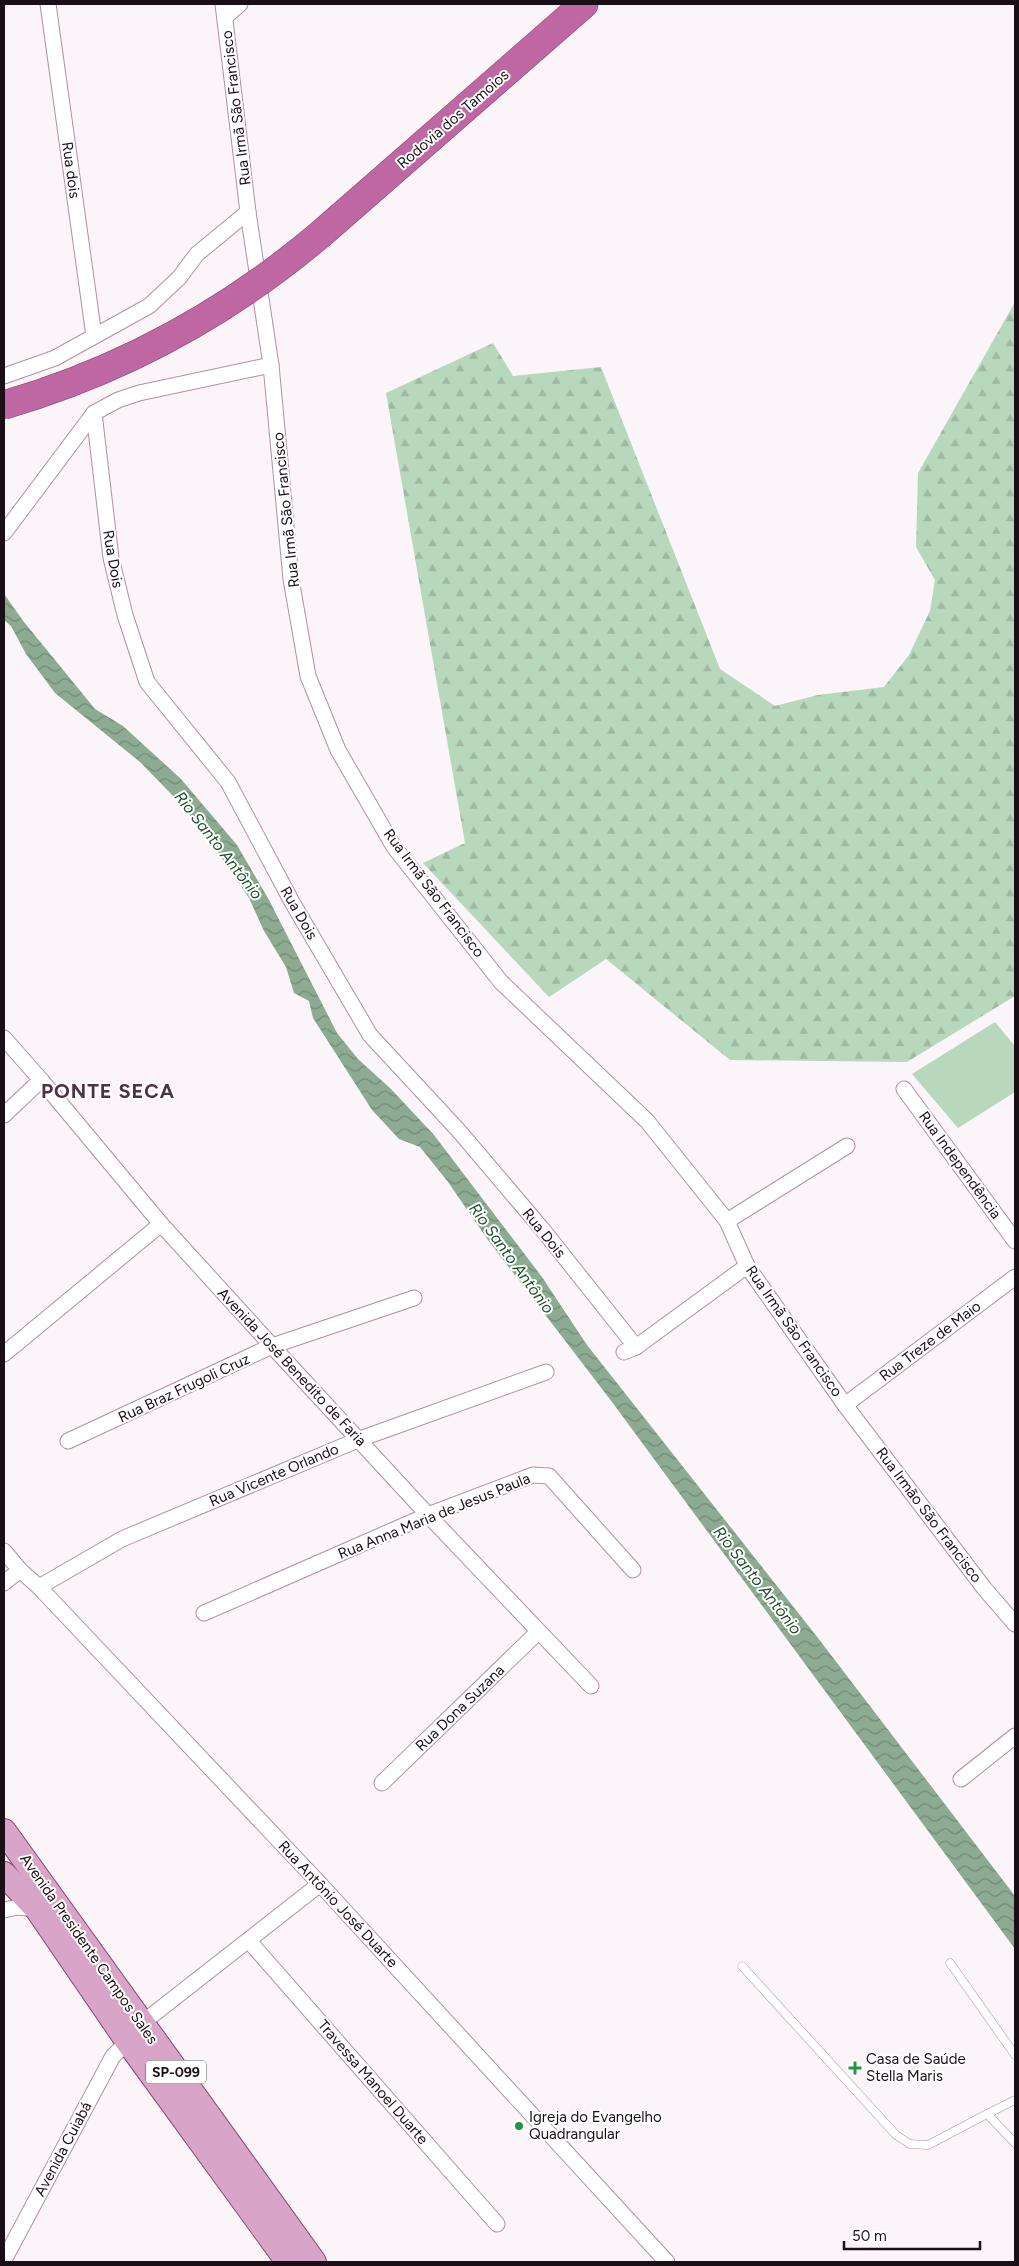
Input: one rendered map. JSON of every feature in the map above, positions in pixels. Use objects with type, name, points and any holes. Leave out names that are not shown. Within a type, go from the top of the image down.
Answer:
[{"type":"highway","name":"Rodovia dos Tamoios","points":[[4,405],[91,375],[144,351],[244,294],[322,234],[584,4]]},
{"type":"main road","name":"Avenida Presidente Campos Sales","points":[[4,1831],[40,1880],[135,2033],[288,2262]]},
{"type":"main road","name":"Avenida Presidente Campos Sales","points":[[4,1874],[37,1909],[314,2262]]},
{"type":"street","name":"Rua dois","points":[[48,4],[94,336]]},
{"type":"street","points":[[224,11],[240,4]]},
{"type":"street","name":"Rua Irmã São Francisco","points":[[224,11],[248,212],[271,365],[291,578],[308,676],[338,750],[394,847],[502,982],[647,1121],[727,1222],[747,1266],[845,1405]]},
{"type":"street","points":[[4,376],[55,358],[149,306],[179,278],[197,254],[248,212]]},
{"type":"street","points":[[4,533],[94,413],[118,400],[138,393],[271,365]]},
{"type":"street","name":"Rua Dois","points":[[94,413],[111,558],[125,615],[147,682],[228,782],[292,902],[370,1035],[459,1131],[536,1222],[630,1350],[747,1266]]},
{"type":"street","name":"Avenida José Benedito de Faria","points":[[4,1038],[42,1080],[161,1224],[428,1515],[591,1686]]},
{"type":"street","points":[[4,1115],[42,1080]]},
{"type":"street","name":"Rua Independência","points":[[904,1089],[1015,1242]]},
{"type":"street","points":[[727,1222],[847,1146]]},
{"type":"street","points":[[4,1354],[161,1224]]},
{"type":"street","name":"Rua Treze de Maio","points":[[845,1405],[1015,1277]]},
{"type":"street","name":"Rua Braz Frugoli Cruz","points":[[68,1441],[272,1346],[414,1298]]},
{"type":"street","name":"Rua Vicente Orlando","points":[[39,1587],[122,1539],[360,1439],[546,1372]]},
{"type":"street","name":"Rua Irmão São Francisco","points":[[845,1405],[984,1588],[1015,1624]]},
{"type":"street","name":"Rua Anna Maria de Jesus Paula","points":[[204,1613],[428,1515],[534,1475],[549,1476],[633,1570]]},
{"type":"street","name":"Rua Antônio José Duarte","points":[[4,1551],[320,1884],[667,2262]]},
{"type":"street","points":[[4,1583],[20,1570]]},
{"type":"street","name":"Rua Dona Suzana","points":[[382,1783],[538,1632]]},
{"type":"street","points":[[961,1779],[1015,1736]]},
{"type":"street","name":"Avenida Cuiabá","points":[[4,2260],[114,2056],[135,2033],[320,1884]]},
{"type":"street","points":[[4,1910],[18,1907],[37,1909]]},
{"type":"street","name":"Travessa Manoel Duarte","points":[[249,1940],[497,2224]]},
{"type":"lane","points":[[950,1962],[1015,2055]]},
{"type":"lane","points":[[742,1966],[896,2135],[910,2144],[928,2145],[1015,2100]]},
{"type":"lane","points":[[987,2114],[1015,2143]]},
{"type":"green space","points":[[1015,302],[1015,996],[907,1062],[730,1060],[606,959],[549,997],[423,863],[465,843],[386,393],[493,343],[513,376],[601,367],[720,669],[775,706],[818,695],[884,687],[909,655],[930,611],[935,580],[916,547],[918,473]]},
{"type":"green space","points":[[995,1022],[1015,1046],[1015,1092],[958,1128],[912,1074]]},
{"type":"water","name":"Rio Santo Antônio","points":[[4,594],[24,622],[95,709],[123,726],[181,779],[237,845],[269,900],[337,1033],[358,1059],[391,1089],[434,1135],[542,1277],[587,1345],[818,1638],[1015,1896],[1015,1949],[612,1402],[488,1240],[448,1182],[420,1147],[399,1139],[372,1110],[313,1018],[309,1001],[294,993],[286,967],[264,931],[249,898],[209,839],[181,804],[140,762],[55,693],[26,654],[11,626],[4,620]]},
{"type":"place","name":"Casa de Saúde Stella Maris","points":[[855,2068]]},
{"type":"place","name":"Igreja do Evangelho Quadrangular","points":[[519,2126]]},
{"type":"district","name":"PONTE SECA","points":[[108,1091]]}]
